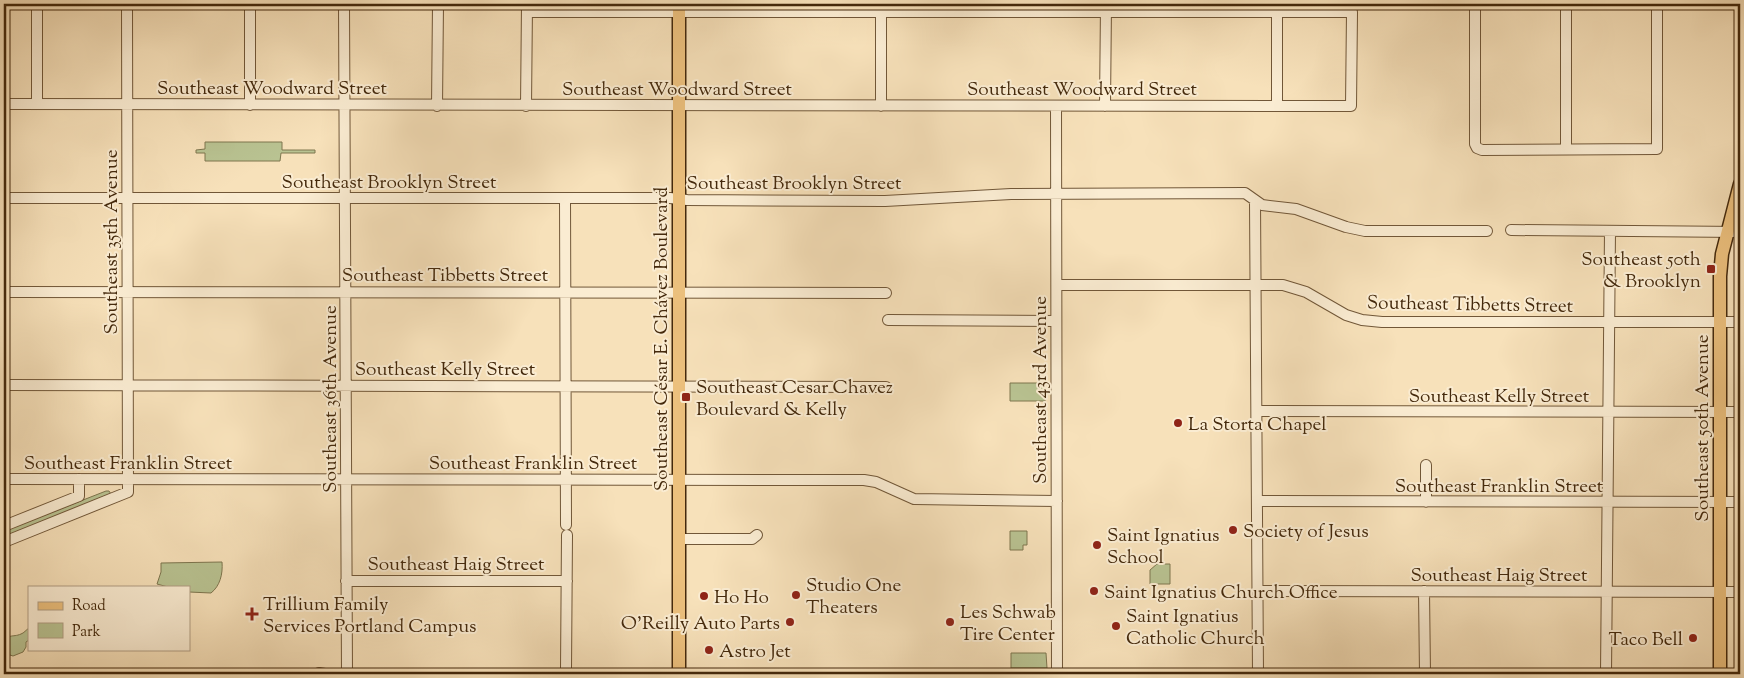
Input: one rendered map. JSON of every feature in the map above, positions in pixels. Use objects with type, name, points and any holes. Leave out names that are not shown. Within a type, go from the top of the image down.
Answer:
[{"type":"main road","name":"Southeast César E. Chávez Boulevard","points":[[679,8],[679,674]]},
{"type":"main road","name":"Southeast 50th Avenue","points":[[1720,674],[1720,262],[1734,232],[1740,184]]},
{"type":"street","points":[[37,4],[37,104]]},
{"type":"street","name":"Southeast 35th Avenue","points":[[127,4],[128,480]]},
{"type":"street","points":[[250,4],[250,105]]},
{"type":"street","name":"Southeast 36th Avenue","points":[[344,4],[347,674]]},
{"type":"street","points":[[438,4],[438,106]]},
{"type":"street","points":[[1475,4],[1475,144],[1477,148],[1482,150],[1657,149],[1657,4]]},
{"type":"street","points":[[1566,4],[1566,149]]},
{"type":"street","points":[[526,106],[527,8],[1276,8],[1276,106]]},
{"type":"street","points":[[881,8],[881,106]]},
{"type":"street","points":[[1105,106],[1106,8]]},
{"type":"street","name":"Southeast Woodward Street","points":[[4,104],[1351,106],[1352,12],[1276,8]]},
{"type":"street","name":"Southeast 43rd Avenue","points":[[1056,106],[1057,674]]},
{"type":"street","name":"Southeast Brooklyn Street","points":[[4,198],[565,198],[885,201],[1011,194],[1245,194],[1262,205],[1309,212],[1346,227],[1365,231],[1487,230]]},
{"type":"street","points":[[564,674],[566,669],[565,198]]},
{"type":"street","points":[[1255,201],[1258,674]]},
{"type":"street","points":[[1511,230],[1734,232]]},
{"type":"street","points":[[1606,674],[1610,231]]},
{"type":"street","name":"Southeast Tibbetts Street","points":[[1057,286],[1256,284],[1292,287],[1312,295],[1346,315],[1382,322],[1740,322]]},
{"type":"street","name":"Southeast Tibbetts Street","points":[[4,292],[886,293]]},
{"type":"street","points":[[888,320],[1056,321]]},
{"type":"street","name":"Southeast Kelly Street","points":[[4,385],[886,386]]},
{"type":"street","name":"Southeast Kelly Street","points":[[1257,412],[1740,412]]},
{"type":"street","points":[[1426,465],[1426,502]]},
{"type":"street","name":"Southeast Franklin Street","points":[[4,479],[870,480],[914,499],[1057,501]]},
{"type":"street","points":[[4,526],[79,496],[79,479]]},
{"type":"street","points":[[4,542],[128,492],[128,480]]},
{"type":"street","name":"Southeast Franklin Street","points":[[1257,501],[1740,502]]},
{"type":"street","points":[[678,538],[752,538],[758,535]]},
{"type":"street","name":"Southeast Haig Street","points":[[346,581],[566,581]]},
{"type":"street","name":"Southeast Haig Street","points":[[1258,591],[1740,592]]},
{"type":"street","points":[[1424,591],[1425,674]]},
{"type":"green space","points":[[205,142],[282,142],[282,150],[315,150],[315,153],[281,153],[280,161],[205,161],[205,153],[196,153],[196,150],[205,149]]},
{"type":"green space","points":[[1010,383],[1045,383],[1045,401],[1010,401]]},
{"type":"green space","points":[[109,491],[111,494],[4,539],[4,531]]},
{"type":"green space","points":[[1010,531],[1027,531],[1027,545],[1023,545],[1023,550],[1010,550]]},
{"type":"green space","points":[[222,562],[222,571],[217,587],[211,593],[190,592],[190,586],[164,586],[157,584],[161,572],[161,563]]},
{"type":"green space","points":[[1157,564],[1170,564],[1170,584],[1150,584],[1150,570]]},
{"type":"green space","points":[[28,629],[28,641],[23,652],[13,656],[7,654],[4,646],[7,639],[11,636],[22,634]]},
{"type":"green space","points":[[1011,653],[1046,653],[1047,668],[1011,668]]},
{"type":"place","name":"Southeast 50th & Brooklyn","points":[[1711,269]]},
{"type":"place","name":"Southeast Cesar Chavez Boulevard & Kelly","points":[[686,397]]},
{"type":"place","name":"La Storta Chapel","points":[[1178,423]]},
{"type":"place","name":"Society of Jesus","points":[[1233,530]]},
{"type":"place","name":"Saint Ignatius School","points":[[1097,545]]},
{"type":"place","name":"Saint Ignatius Church Office","points":[[1094,591]]},
{"type":"place","name":"Studio One Theaters","points":[[796,595]]},
{"type":"place","name":"Ho Ho","points":[[704,596]]},
{"type":"place","name":"Trillium Family Services Portland Campus","points":[[252,614]]},
{"type":"place","name":"O'Reilly Auto Parts","points":[[790,622]]},
{"type":"place","name":"Les Schwab Tire Center","points":[[950,622]]},
{"type":"place","name":"Saint Ignatius Catholic Church","points":[[1116,626]]},
{"type":"place","name":"Taco Bell","points":[[1693,638]]},
{"type":"place","name":"Astro Jet","points":[[709,650]]}]
